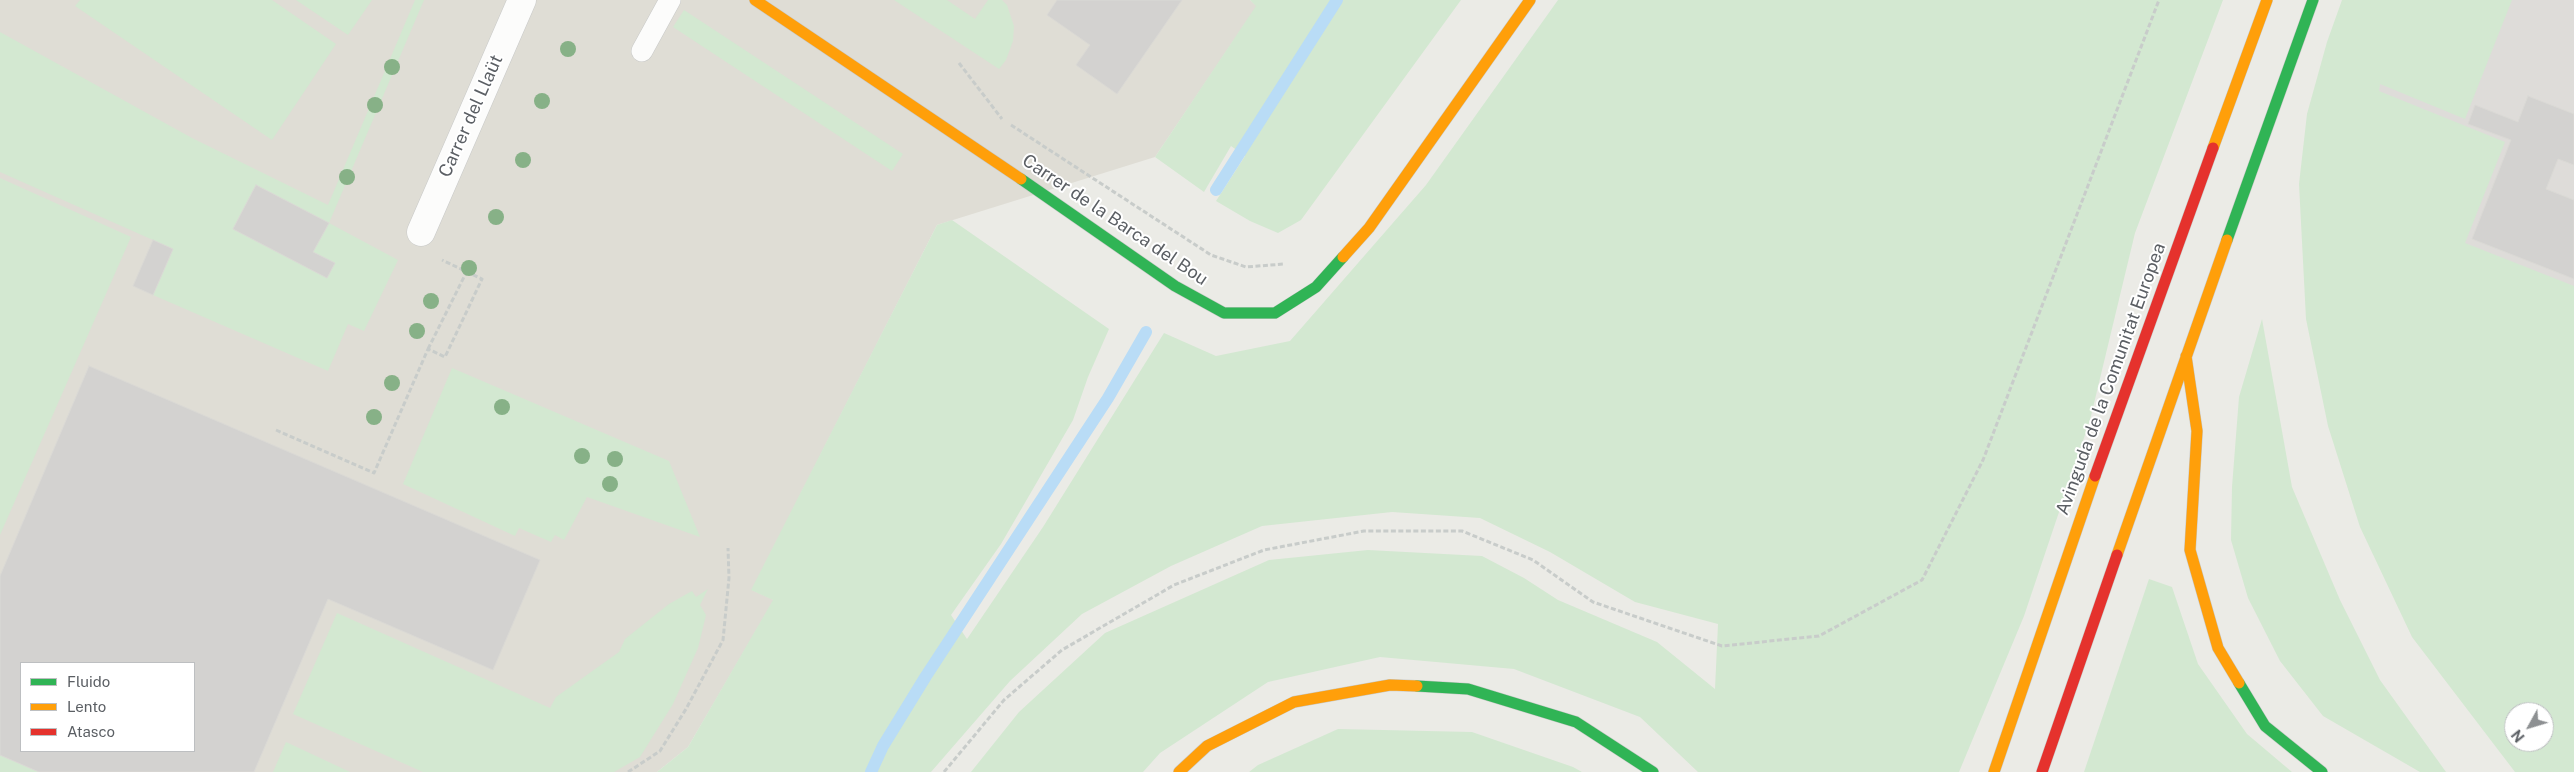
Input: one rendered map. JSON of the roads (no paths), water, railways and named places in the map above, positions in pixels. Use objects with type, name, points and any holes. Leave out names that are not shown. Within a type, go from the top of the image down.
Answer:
[{"type":"main road","name":"Carrer de la Barca del Bou","points":[[755,0],[946,126],[1175,286],[1224,313],[1275,313],[1316,287],[1369,228],[1530,0]]},
{"type":"main road","name":"Avinguda de la Comunitat Europea","points":[[1994,772],[2075,532],[2267,0]]},
{"type":"main road","points":[[2042,772],[2186,356],[2313,0]]},
{"type":"main road","points":[[2186,356],[2197,431],[2190,550],[2218,648],[2264,726],[2322,772]]},
{"type":"main road","points":[[1179,772],[1207,746],[1294,702],[1390,685],[1468,689],[1576,722],[1653,772]]},
{"type":"street","name":"Carrer del Llaüt","points":[[421,232],[522,0]]},
{"type":"lane","points":[[642,51],[670,0]]},
{"type":"waterway","points":[[1216,190],[1337,0]]},
{"type":"waterway","points":[[871,772],[883,746],[926,676],[1108,398],[1146,332]]}]
